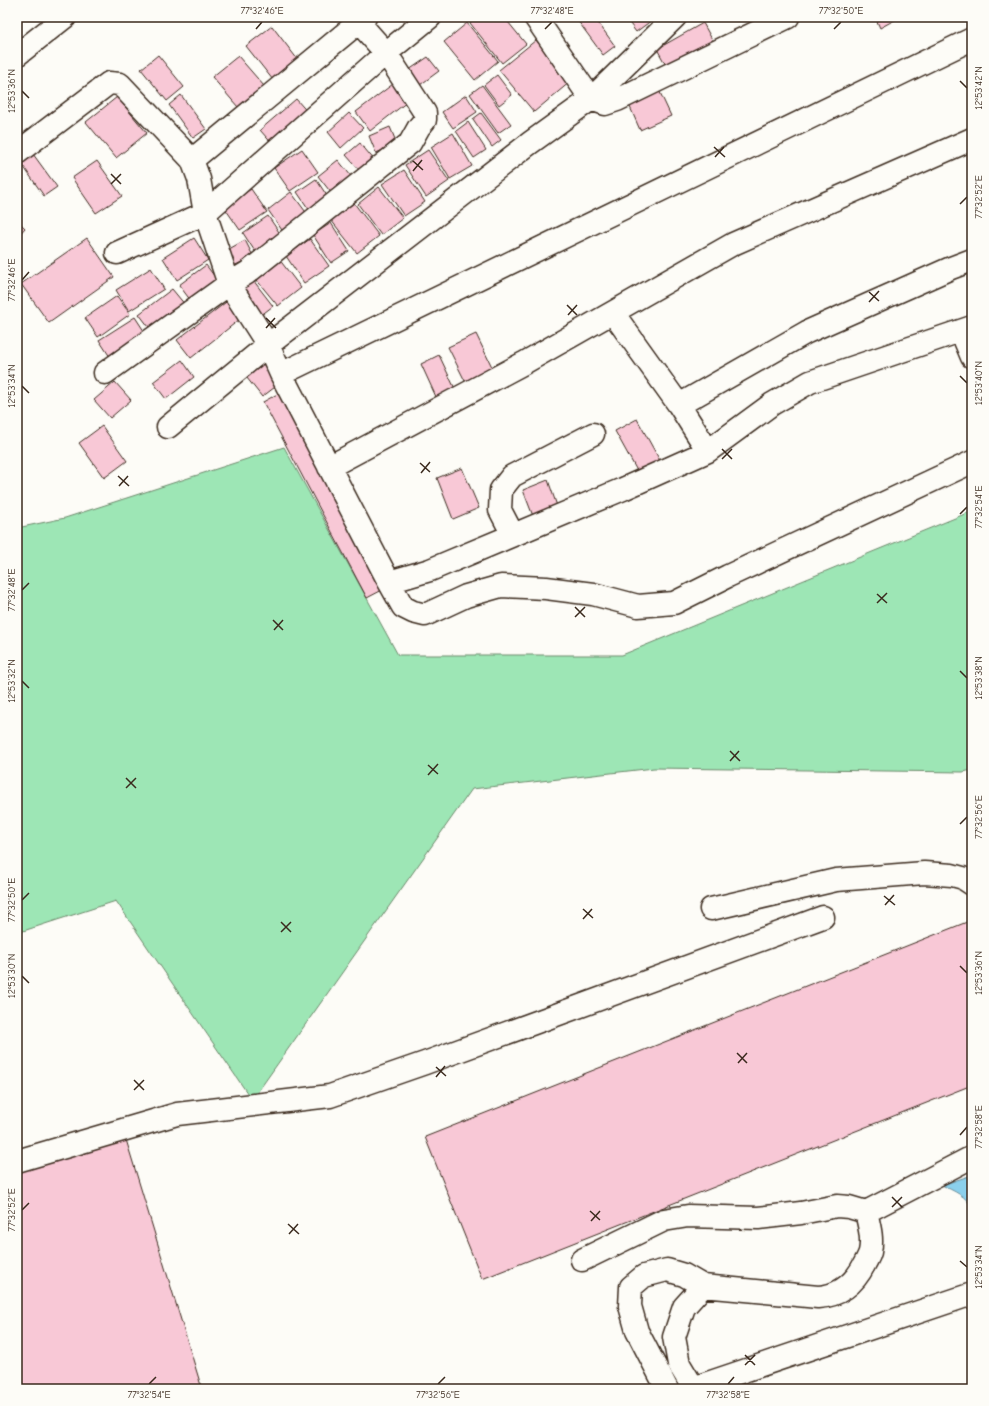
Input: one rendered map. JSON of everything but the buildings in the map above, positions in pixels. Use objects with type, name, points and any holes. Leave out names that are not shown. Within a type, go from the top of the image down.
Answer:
[{"type":"street","points":[[17,55],[65,17]]},
{"type":"street","points":[[117,253],[205,213],[386,53],[430,17]]},
{"type":"street","points":[[535,17],[591,99],[605,104],[617,100],[788,17]]},
{"type":"street","points":[[168,426],[268,344],[530,143],[591,99],[675,17]]},
{"type":"street","points":[[105,373],[229,284],[247,273],[410,143],[424,120],[425,113],[386,53],[359,19],[192,160]]},
{"type":"street","points":[[281,374],[972,39]]},
{"type":"street","points":[[17,153],[109,83],[120,84],[192,160],[199,179],[205,213],[229,284],[268,344],[281,374],[403,607],[412,612],[425,615],[466,596],[501,586],[546,588],[593,594],[638,606],[674,603],[728,576],[972,462]]},
{"type":"street","points":[[329,467],[524,363],[733,244],[972,139]]},
{"type":"street","points":[[679,405],[807,332],[972,260]]},
{"type":"street","points":[[613,313],[679,405],[708,451]]},
{"type":"street","points":[[390,582],[430,570],[513,536],[623,490],[708,451],[772,404],[810,382],[967,329],[972,357]]},
{"type":"street","points":[[513,536],[500,510],[501,490],[512,476],[593,434]]},
{"type":"street","points":[[711,909],[836,880],[924,873],[952,875],[963,878],[972,884]]},
{"type":"street","points":[[17,1161],[177,1114],[330,1096],[425,1063],[823,917]]},
{"type":"street","points":[[582,1260],[664,1220],[688,1216],[758,1218],[801,1213],[837,1206],[849,1207],[866,1212],[972,1157]]},
{"type":"street","points":[[667,1389],[637,1331],[630,1306],[631,1287],[644,1276],[667,1270],[684,1275],[703,1286],[828,1297],[841,1291],[854,1280],[870,1253],[871,1231],[866,1212]]},
{"type":"street","points":[[703,1286],[684,1307],[674,1337],[679,1364],[693,1388],[972,1294]]},
{"type":"green space","points":[[284,447],[398,655],[622,655],[972,511],[972,770],[963,772],[654,768],[472,789],[252,1100],[116,901],[17,933],[17,528],[65,518]]},
{"type":"water","points":[[972,1175],[972,1209],[964,1197],[942,1185]]}]
